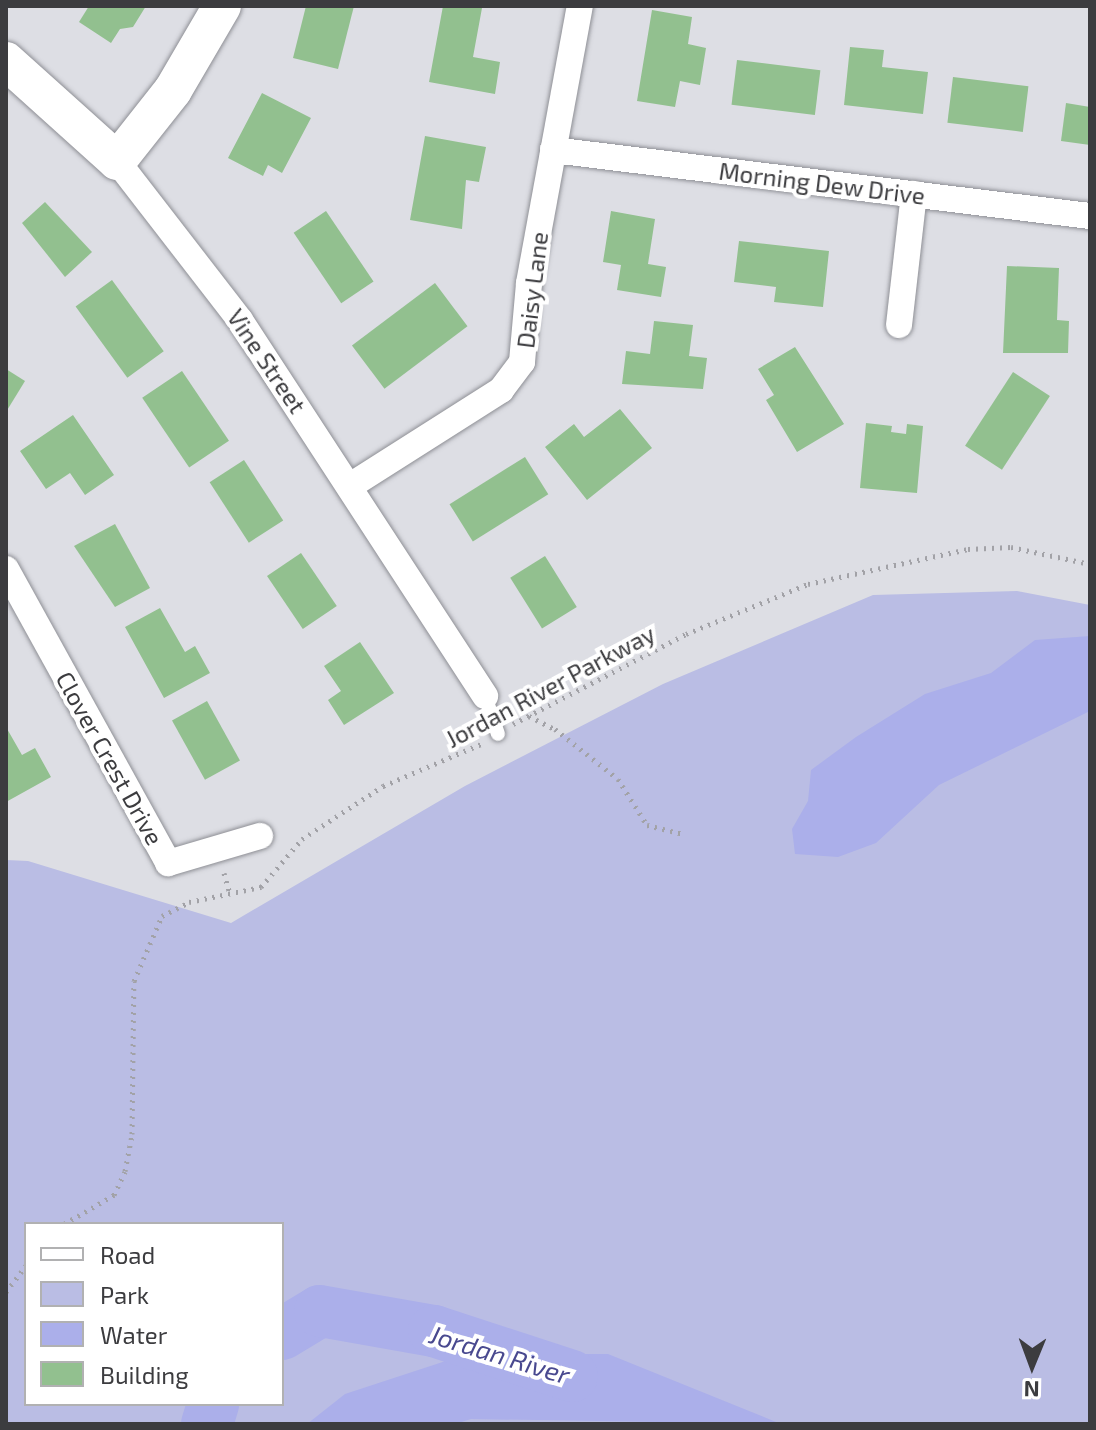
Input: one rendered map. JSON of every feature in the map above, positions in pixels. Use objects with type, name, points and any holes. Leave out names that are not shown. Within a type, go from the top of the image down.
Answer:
[{"type":"street","points":[[117,161],[173,90],[222,6]]},
{"type":"street","name":"Daisy Lane","points":[[350,486],[513,377],[526,346],[529,283],[580,6]]},
{"type":"street","name":"Vine Street","points":[[6,61],[117,161],[212,280],[485,696]]},
{"type":"street","name":"Morning Dew Drive","points":[[553,150],[1090,216]]},
{"type":"street","points":[[899,325],[914,194]]},
{"type":"street","name":"Clover Crest Drive","points":[[6,569],[168,863],[260,836]]},
{"type":"lane","points":[[485,696],[498,734]]},
{"type":"path","name":"Jordan River Parkway","points":[[67,1222],[114,1195],[125,1171],[132,1134],[134,981],[162,916],[189,902],[261,887],[302,839],[383,786],[458,758],[528,715],[686,634],[808,584],[968,549],[1011,547],[1090,564]]},
{"type":"path","points":[[528,715],[555,729],[618,779],[647,825],[684,834]]},
{"type":"path","points":[[6,1292],[24,1268]]},
{"type":"green space","points":[[1017,591],[1090,605],[1090,1424],[6,1424],[6,860],[28,861],[231,923],[465,786],[663,684],[873,595]]},
{"type":"water","points":[[1090,636],[1090,711],[939,785],[876,843],[838,857],[795,854],[792,829],[808,801],[811,770],[856,737],[925,694],[991,673],[1035,640]]},
{"type":"water","points":[[467,1354],[608,1354],[781,1424],[471,1419],[455,1424],[307,1424],[345,1394]]},
{"type":"building","points":[[89,6],[146,6],[133,27],[120,29],[111,43],[79,22]]},
{"type":"building","points":[[306,6],[354,6],[338,69],[293,58]]},
{"type":"building","points":[[443,6],[482,8],[473,57],[500,62],[495,94],[429,82]]},
{"type":"building","points":[[652,10],[692,17],[688,44],[706,48],[700,85],[680,81],[675,107],[637,101]]},
{"type":"building","points":[[850,47],[884,50],[882,67],[928,72],[923,114],[844,105]]},
{"type":"building","points":[[737,60],[820,70],[815,115],[732,105]]},
{"type":"building","points":[[953,77],[1028,86],[1023,132],[947,123]]},
{"type":"building","points":[[262,93],[311,118],[282,173],[268,165],[263,176],[228,158]]},
{"type":"building","points":[[1066,103],[1090,107],[1090,145],[1061,141]]},
{"type":"building","points":[[425,136],[486,147],[479,182],[466,180],[462,229],[410,220]]},
{"type":"building","points":[[45,202],[92,252],[65,277],[22,223]]},
{"type":"building","points":[[326,211],[374,281],[341,303],[294,233]]},
{"type":"building","points":[[611,211],[655,219],[648,264],[666,267],[661,297],[617,290],[621,265],[603,262]]},
{"type":"building","points":[[739,241],[829,251],[823,307],[774,302],[776,287],[734,282]]},
{"type":"building","points":[[1007,266],[1059,268],[1057,320],[1069,321],[1068,353],[1003,353]]},
{"type":"building","points":[[112,280],[164,351],[127,378],[76,306]]},
{"type":"building","points":[[435,283],[467,326],[384,389],[352,346]]},
{"type":"building","points":[[654,321],[693,325],[689,356],[707,358],[703,389],[622,384],[626,351],[650,354]]},
{"type":"building","points":[[795,347],[844,424],[797,452],[766,400],[774,395],[758,369]]},
{"type":"building","points":[[6,369],[25,381],[6,412]]},
{"type":"building","points":[[182,371],[229,441],[189,467],[142,398]]},
{"type":"building","points":[[1013,372],[1050,396],[1002,470],[965,446]]},
{"type":"building","points":[[620,409],[652,448],[587,500],[545,447],[574,424],[584,437]]},
{"type":"building","points":[[73,415],[114,475],[85,495],[70,473],[46,489],[20,451]]},
{"type":"building","points":[[866,423],[892,426],[891,432],[906,434],[907,424],[923,426],[917,493],[860,488]]},
{"type":"building","points":[[525,457],[548,494],[473,541],[450,504]]},
{"type":"building","points":[[244,460],[283,520],[249,543],[210,482]]},
{"type":"building","points":[[115,524],[150,588],[115,607],[74,546]]},
{"type":"building","points":[[301,553],[337,606],[303,629],[267,576]]},
{"type":"building","points":[[545,556],[577,607],[542,629],[510,578]]},
{"type":"building","points":[[160,608],[185,652],[195,646],[210,673],[164,698],[125,627]]},
{"type":"building","points":[[360,642],[394,693],[344,725],[328,700],[341,691],[324,666]]},
{"type":"building","points":[[207,701],[240,760],[205,780],[172,720]]},
{"type":"building","points":[[6,727],[22,755],[35,748],[51,777],[6,802]]},
{"type":"waterway","name":"Jordan River","points":[[284,1333],[320,1311],[434,1331],[572,1376]]},
{"type":"waterway","name":"Jordan River","points":[[207,1424],[212,1406]]}]
